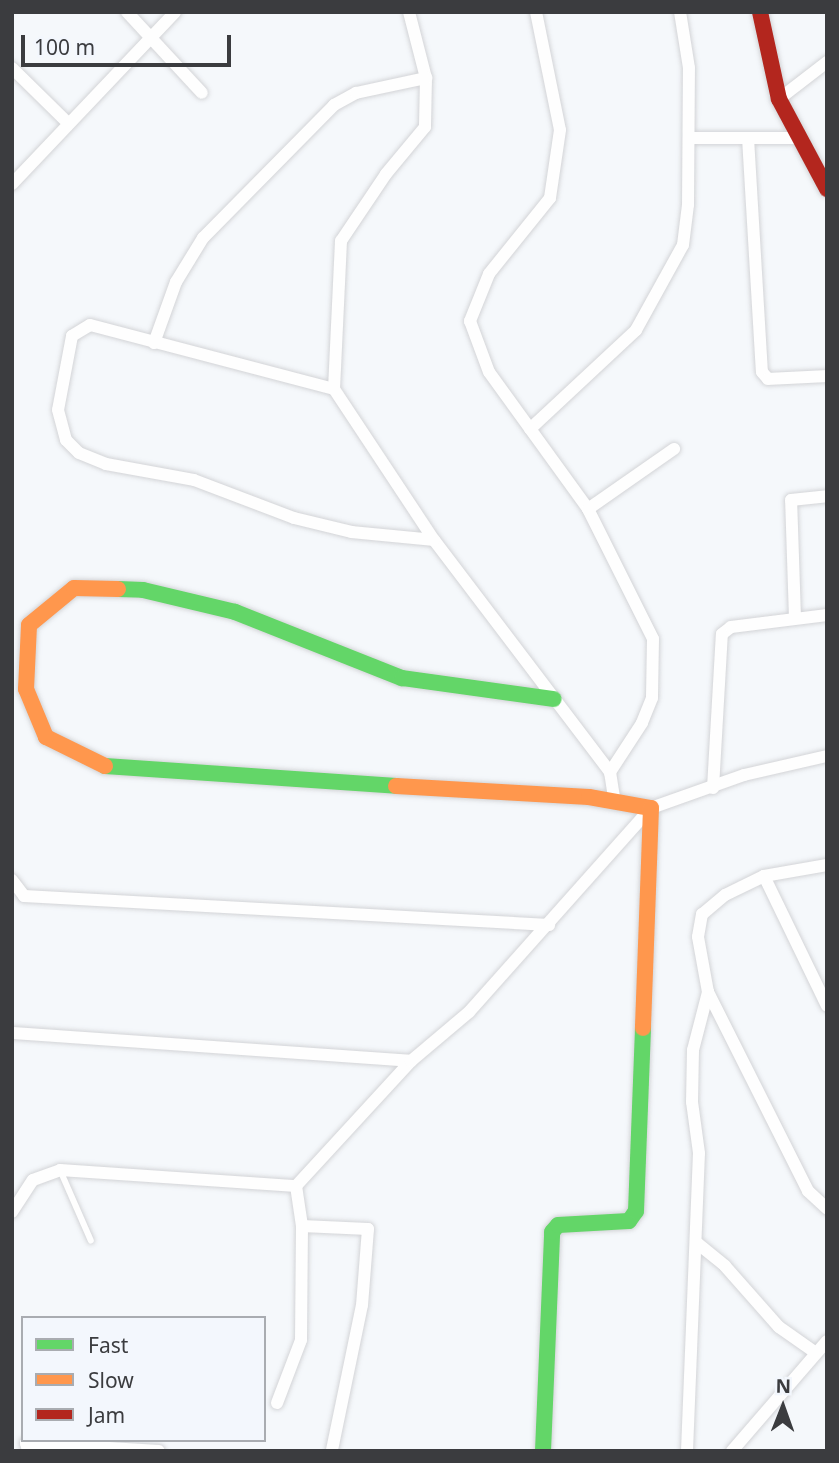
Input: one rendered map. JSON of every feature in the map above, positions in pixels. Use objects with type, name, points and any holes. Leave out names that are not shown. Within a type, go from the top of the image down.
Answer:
[{"type":"street","points":[[127,12],[202,93]]},
{"type":"street","points":[[12,184],[67,122],[175,12]]},
{"type":"street","points":[[409,12],[426,78],[425,127],[386,174],[341,241],[334,388],[434,540],[610,772],[615,802]]},
{"type":"street","points":[[536,12],[560,130],[550,198],[489,274],[470,321],[489,372],[588,509],[653,639],[652,698],[642,723],[610,772]]},
{"type":"street","points":[[530,429],[636,330],[683,245],[689,138],[689,68],[680,12]]},
{"type":"street","points":[[760,12],[779,99],[827,189]]},
{"type":"street","points":[[779,99],[827,62]]},
{"type":"street","points":[[12,68],[67,122]]},
{"type":"street","points":[[154,342],[176,282],[203,239],[334,105],[356,93],[426,78]]},
{"type":"street","points":[[689,138],[800,138]]},
{"type":"street","points":[[748,138],[762,372],[768,379],[827,376]]},
{"type":"street","points":[[334,388],[154,342],[100,325],[81,328],[72,336],[58,410],[60,428],[79,453],[106,464],[219,488],[294,517],[352,532],[434,540]]},
{"type":"street","points":[[588,509],[674,449]]},
{"type":"street","points":[[795,618],[791,500],[827,496]]},
{"type":"street","points":[[554,699],[402,678],[236,612],[143,590],[74,588],[29,625],[26,689],[46,737],[111,769],[615,802],[651,808],[744,775],[827,756]]},
{"type":"street","points":[[713,788],[722,634],[731,627],[827,615]]},
{"type":"street","points":[[296,1186],[411,1061],[469,1012],[651,808]]},
{"type":"street","points":[[543,1451],[552,1232],[558,1225],[629,1221],[636,1211],[651,808]]},
{"type":"street","points":[[827,865],[764,876],[725,895],[702,915],[698,937],[708,992],[808,1191],[827,1209]]},
{"type":"street","points":[[764,876],[827,1006]]},
{"type":"street","points":[[12,880],[18,895],[549,925]]},
{"type":"street","points":[[687,1451],[699,1153],[692,1102],[693,1051],[708,992]]},
{"type":"street","points":[[12,1033],[411,1061]]},
{"type":"street","points":[[12,1212],[33,1180],[60,1170],[296,1186]]},
{"type":"street","points":[[277,1403],[301,1340],[302,1226],[296,1186]]},
{"type":"street","points":[[302,1226],[368,1229],[362,1305],[332,1450]]},
{"type":"street","points":[[696,1243],[724,1266],[779,1327],[816,1353]]},
{"type":"street","points":[[732,1451],[827,1341]]},
{"type":"street","points":[[28,1451],[26,1443],[159,1451]]},
{"type":"lane","points":[[60,1170],[91,1241]]},
{"type":"traffic: fast","points":[[118,589],[143,590],[235,612],[402,678],[554,699]]},
{"type":"traffic: fast","points":[[105,766],[396,786]]},
{"type":"traffic: fast","points":[[543,1451],[552,1232],[558,1225],[629,1221],[636,1211],[643,1028]]},
{"type":"traffic: slow","points":[[105,766],[46,737],[26,689],[29,625],[74,588],[118,589]]},
{"type":"traffic: slow","points":[[396,786],[589,797],[651,808],[643,1028]]},
{"type":"traffic: jam","points":[[760,12],[779,99],[827,189]]}]
